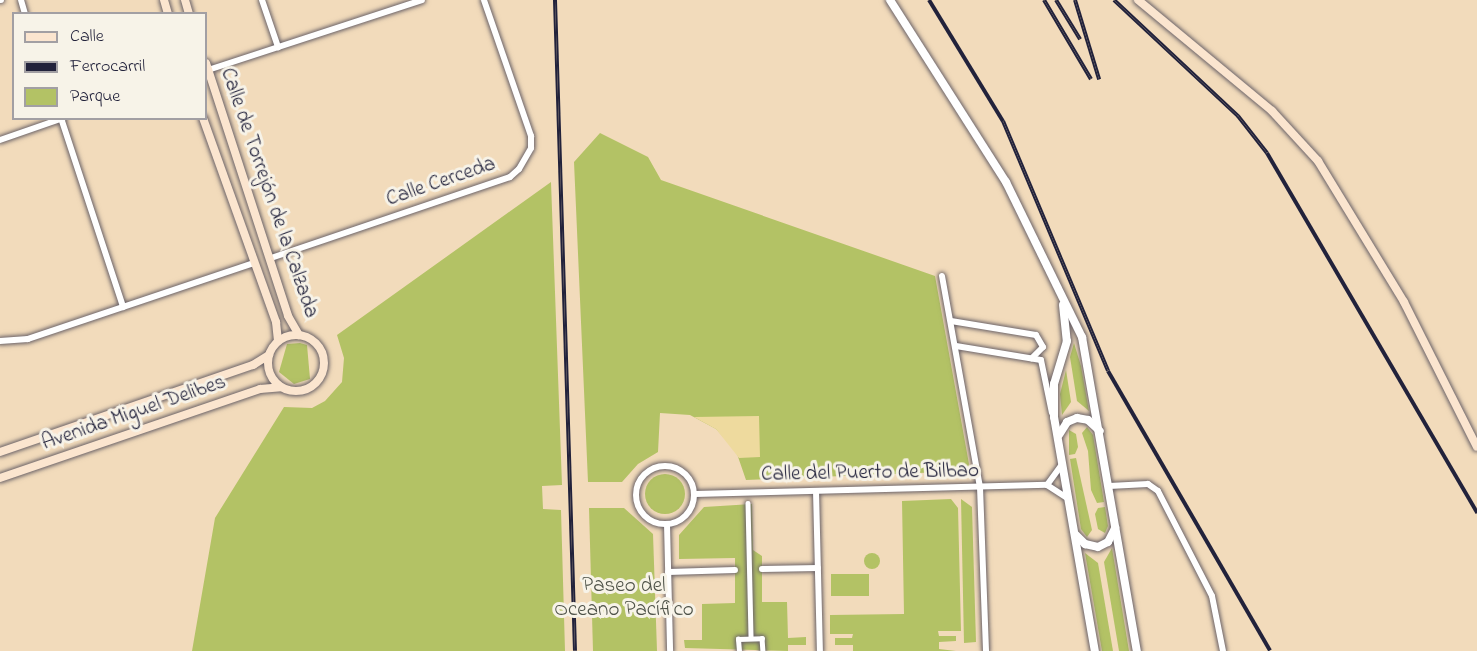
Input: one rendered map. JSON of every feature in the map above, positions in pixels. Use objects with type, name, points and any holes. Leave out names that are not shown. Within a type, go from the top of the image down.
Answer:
[{"type":"main road","points":[[1138,0],[1272,111],[1318,160],[1409,312],[1477,447]]},
{"type":"main road","name":"Calle de Torrejón de la Calzada","points":[[207,67],[288,316],[299,335]]},
{"type":"main road","name":"Calle de Torrejón de la Calzada","points":[[204,120],[276,322],[278,341]]},
{"type":"main road","points":[[299,335],[316,342],[322,350],[322,377],[316,384],[298,392],[280,387],[271,376],[269,355],[278,341],[299,335]]},
{"type":"main road","name":"Avenida Miguel Delibes","points":[[0,452],[252,365],[269,355]]},
{"type":"main road","name":"Avenida Miguel Delibes","points":[[0,478],[260,389],[280,387]]},
{"type":"street","points":[[262,0],[278,47]]},
{"type":"street","points":[[207,67],[278,47],[422,0]]},
{"type":"street","name":"Calle Cerceda","points":[[271,258],[510,177],[519,169],[531,148],[531,136],[484,0]]},
{"type":"street","points":[[890,0],[985,147],[1059,292],[1087,353],[1137,651]]},
{"type":"street","points":[[0,140],[59,120]]},
{"type":"street","points":[[62,120],[123,307]]},
{"type":"street","points":[[0,341],[16,342],[254,263]]},
{"type":"street","points":[[942,276],[980,487],[986,651]]},
{"type":"street","points":[[1054,417],[1054,384],[1068,334],[1059,292]]},
{"type":"street","points":[[951,321],[1036,335],[1043,347],[1032,358]]},
{"type":"street","points":[[956,346],[1032,358],[1043,362],[1063,462],[1095,651]]},
{"type":"street","points":[[1058,437],[1063,426],[1077,418],[1088,420],[1101,432]]},
{"type":"street","points":[[1063,462],[1047,485],[1061,491],[1069,501]]},
{"type":"street","points":[[658,466],[676,467],[689,478],[694,494],[687,514],[667,524],[648,519],[639,509],[636,496],[642,477],[658,466]]},
{"type":"street","points":[[1108,486],[1148,484],[1158,491],[1212,596],[1223,651]]},
{"type":"street","name":"Calle del Puerto de Bilbao","points":[[694,494],[1047,485]]},
{"type":"street","points":[[816,491],[820,651]]},
{"type":"street","points":[[748,503],[751,638]]},
{"type":"street","points":[[667,524],[670,651]]},
{"type":"street","points":[[1075,534],[1085,544],[1098,547],[1112,538],[1115,527]]},
{"type":"street","points":[[762,569],[818,568]]},
{"type":"street","points":[[668,572],[735,570]]},
{"type":"street","points":[[739,651],[738,639],[751,638],[762,638],[763,651]]},
{"type":"green space","points":[[600,133],[648,157],[661,180],[935,276],[969,464],[967,471],[746,480],[736,451],[716,429],[690,415],[660,413],[658,452],[638,464],[622,482],[588,482],[574,162]]},
{"type":"green space","points":[[551,182],[562,485],[542,486],[543,509],[561,510],[565,651],[192,651],[215,518],[284,407],[312,408],[325,401],[342,382],[344,358],[337,335]]},
{"type":"green space","points":[[1074,343],[1081,366],[1089,411],[1077,401],[1070,357]]},
{"type":"green space","points":[[287,344],[307,345],[310,379],[294,384],[279,372]]},
{"type":"green space","points":[[1066,370],[1071,402],[1062,415],[1060,394]]},
{"type":"green space","points":[[1087,427],[1093,435],[1104,502],[1097,503],[1091,490],[1088,451],[1082,433]]},
{"type":"green space","points":[[1069,430],[1076,434],[1078,447],[1075,454],[1069,455]]},
{"type":"green space","points":[[1076,458],[1092,530],[1087,537],[1081,529],[1070,459]]},
{"type":"green space","points":[[665,474],[673,475],[679,480],[684,486],[684,502],[679,508],[673,513],[665,514],[657,513],[651,508],[646,502],[645,494],[646,486],[651,480],[657,475]]},
{"type":"green space","points":[[951,499],[958,508],[961,631],[938,631],[939,636],[956,636],[956,641],[939,642],[939,649],[956,651],[853,651],[853,645],[835,645],[835,638],[852,638],[853,634],[830,634],[830,615],[904,614],[902,501]]},
{"type":"green space","points":[[961,499],[972,507],[976,642],[964,643]]},
{"type":"green space","points":[[752,504],[753,550],[762,556],[762,602],[787,602],[788,638],[806,637],[806,645],[788,645],[788,651],[685,648],[684,640],[702,640],[702,604],[735,603],[735,558],[679,559],[679,535],[704,507]]},
{"type":"green space","points":[[1105,507],[1108,526],[1105,533],[1098,529],[1095,514],[1098,508]]},
{"type":"green space","name":"Paseo del Oceano Pacífico","points":[[589,508],[624,508],[653,534],[657,651],[593,651]]},
{"type":"green space","points":[[1112,548],[1129,651],[1119,651],[1104,562]]},
{"type":"green space","points":[[869,553],[875,553],[880,561],[878,567],[869,569],[864,564],[864,558]]},
{"type":"green space","points":[[1085,553],[1098,563],[1113,651],[1102,651]]},
{"type":"green space","points":[[831,574],[869,574],[869,596],[831,596]]},
{"type":"sand","points":[[759,416],[760,457],[739,458],[716,429],[694,417]]},
{"type":"railway","points":[[555,0],[575,651]]},
{"type":"railway","points":[[929,0],[1003,121],[1108,371],[1270,651]]},
{"type":"railway","points":[[1044,0],[1091,79]]},
{"type":"railway","points":[[1056,0],[1080,39]]},
{"type":"railway","points":[[1075,0],[1099,79]]},
{"type":"railway","points":[[1114,0],[1238,116],[1267,153],[1477,513]]}]
